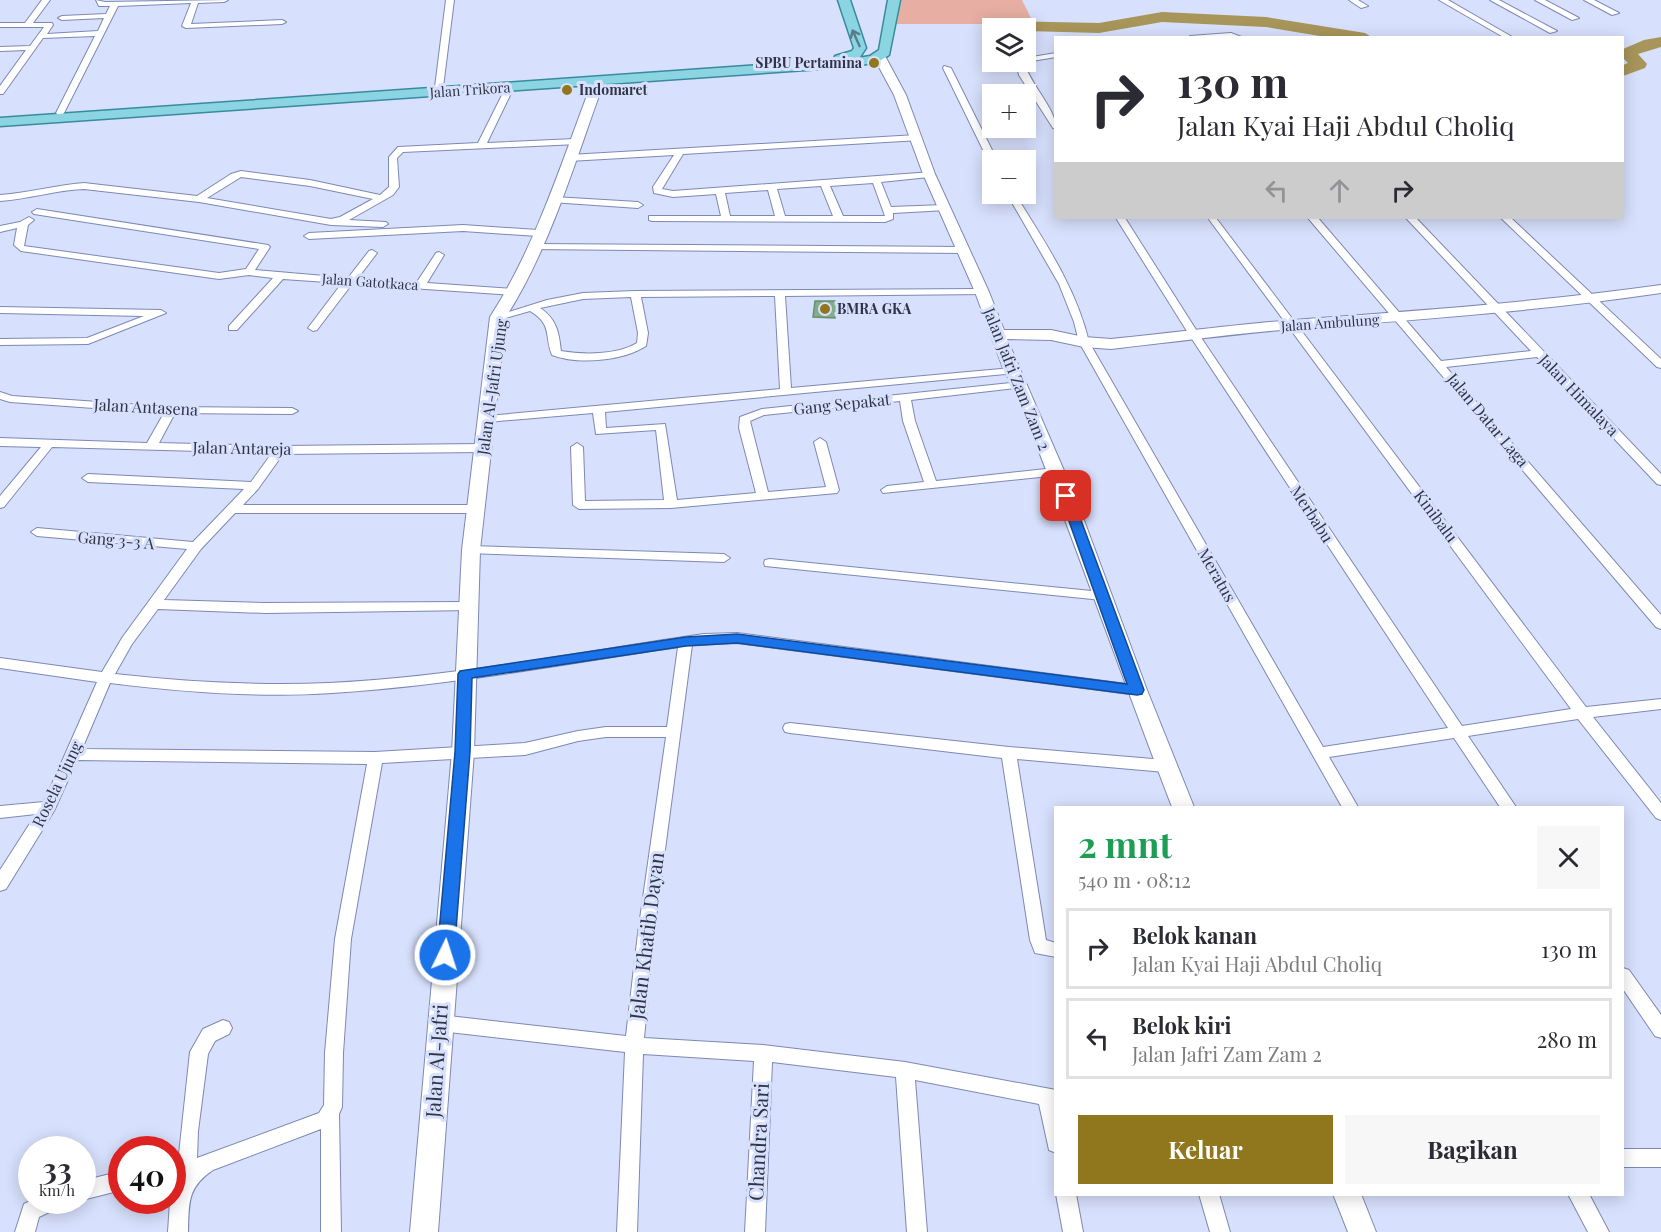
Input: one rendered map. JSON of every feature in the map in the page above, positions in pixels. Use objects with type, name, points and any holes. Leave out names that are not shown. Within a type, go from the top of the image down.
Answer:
[{"type":"main road","name":"Jalan Trikora","points":[[0,122],[598,82],[822,61],[856,54],[860,48],[844,0]]},
{"type":"main road","points":[[879,57],[885,52],[894,0]]},
{"type":"main road","name":"Jalan Trikora","points":[[694,72],[850,63],[879,57]]},
{"type":"main road","name":"Jalan Trikora","points":[[0,116],[674,74]]},
{"type":"street","points":[[28,24],[46,0]]},
{"type":"street","points":[[100,0],[102,4],[224,0]]},
{"type":"street","points":[[439,87],[450,0]]},
{"type":"street","points":[[1353,0],[1364,6]]},
{"type":"street","points":[[1443,0],[1507,36]]},
{"type":"street","points":[[1494,0],[1552,31]]},
{"type":"street","points":[[1539,0],[1575,18]]},
{"type":"street","points":[[1588,0],[1615,13]]},
{"type":"street","points":[[195,1],[186,26],[282,22]]},
{"type":"street","points":[[60,113],[115,4]]},
{"type":"street","points":[[62,18],[110,16]]},
{"type":"street","points":[[0,25],[49,25],[0,92]]},
{"type":"street","points":[[45,36],[101,33]]},
{"type":"street","points":[[1217,36],[1234,36]]},
{"type":"street","points":[[0,49],[32,48]]},
{"type":"street","points":[[1036,58],[1054,55]]},
{"type":"street","name":"Jalan Jafri Zam Zam 2","points":[[879,57],[900,95],[928,174],[982,292],[1056,472],[1165,766],[1183,806]]},
{"type":"street","points":[[947,68],[986,150]]},
{"type":"street","points":[[1022,72],[1054,123]]},
{"type":"street","points":[[0,74],[12,74]]},
{"type":"street","name":"Jalan Al-Jafri Ujung","points":[[465,674],[471,550],[498,317],[514,292],[554,200],[598,82]]},
{"type":"street","points":[[482,145],[510,87]]},
{"type":"street","points":[[569,158],[916,138]]},
{"type":"street","points":[[331,222],[343,219],[384,198],[394,187],[393,157],[399,150],[575,142]]},
{"type":"street","points":[[679,153],[657,191],[673,194],[825,184],[928,174]]},
{"type":"street","points":[[199,199],[234,176],[241,174],[310,183],[384,198]]},
{"type":"street","points":[[651,218],[887,219],[890,217],[876,180]]},
{"type":"street","points":[[825,184],[839,219]]},
{"type":"street","points":[[0,198],[28,196],[66,187],[84,186],[199,199],[331,222],[463,228],[536,240],[963,250]]},
{"type":"street","points":[[772,187],[781,219]]},
{"type":"street","points":[[720,191],[726,219]]},
{"type":"street","points":[[0,229],[23,224],[37,212],[49,192]]},
{"type":"street","points":[[554,200],[638,205]]},
{"type":"street","name":"Meratus","points":[[1017,204],[1063,282],[1082,328],[1084,342],[1349,806]]},
{"type":"street","points":[[887,210],[944,208]]},
{"type":"street","points":[[37,212],[265,246],[249,272]]},
{"type":"street","name":"Merbabu","points":[[1121,219],[1195,336],[1507,806]]},
{"type":"street","name":"Kinibalu","points":[[1213,219],[1291,326],[1454,538],[1582,713],[1661,814]]},
{"type":"street","name":"Jalan Datar Laga","points":[[1314,219],[1661,624]]},
{"type":"street","name":"Jalan Himalaya","points":[[1412,219],[1661,481]]},
{"type":"street","points":[[1507,219],[1661,365]]},
{"type":"street","name":"Jalan Gatotkaca","points":[[23,224],[19,245],[21,248],[226,276],[249,272],[514,292]]},
{"type":"street","points":[[309,236],[463,228]]},
{"type":"street","points":[[313,328],[372,253]]},
{"type":"street","points":[[420,286],[439,255]]},
{"type":"street","points":[[233,328],[280,276]]},
{"type":"street","name":"Jalan Ambulung","points":[[998,334],[1051,335],[1084,342],[1111,344],[1497,309],[1661,289]]},
{"type":"street","points":[[498,317],[583,296],[982,292]]},
{"type":"street","points":[[780,293],[786,392]]},
{"type":"street","points":[[531,308],[547,316],[552,324],[558,354],[577,356],[627,351],[642,344],[643,333],[635,294]]},
{"type":"street","points":[[0,310],[160,313],[88,341],[0,342]]},
{"type":"street","points":[[1440,364],[1539,353]]},
{"type":"street","points":[[487,419],[786,392],[1016,378]]},
{"type":"street","name":"Gang Sepakat","points":[[763,496],[744,419],[762,412],[905,397],[1016,378]]},
{"type":"street","points":[[905,397],[909,422],[931,485]]},
{"type":"street","name":"Jalan Antasena","points":[[3,400],[171,410],[292,411]]},
{"type":"street","points":[[599,409],[600,432],[661,426],[671,504]]},
{"type":"street","points":[[151,446],[171,410]]},
{"type":"street","name":"Jalan Antareja","points":[[0,442],[280,450],[483,448]]},
{"type":"street","points":[[0,504],[50,442]]},
{"type":"street","points":[[577,447],[579,505],[671,504],[833,490],[820,442]]},
{"type":"street","name":"Rosela Ujung","points":[[0,884],[49,807],[105,679],[127,641],[196,546],[254,486],[280,450]]},
{"type":"street","points":[[887,490],[1056,472]]},
{"type":"street","points":[[88,478],[254,486]]},
{"type":"street","points":[[232,509],[477,509]]},
{"type":"street","name":"Gang 3-3 A","points":[[37,532],[196,546]]},
{"type":"street","points":[[471,550],[724,558]]},
{"type":"street","points":[[770,563],[1102,596]]},
{"type":"street","points":[[155,604],[265,608],[468,607]]},
{"type":"street","points":[[0,663],[105,679],[220,689],[304,688],[393,683],[686,642],[737,638],[1137,690]]},
{"type":"street","name":"Jalan Khatib Dayan","points":[[627,1232],[634,1045],[646,933],[686,642]]},
{"type":"street","name":"Jalan Al-Jafri","points":[[424,1232],[463,752],[465,674]]},
{"type":"street","points":[[1318,753],[1458,734],[1582,713],[1661,704]]},
{"type":"street","points":[[789,728],[1009,753],[1165,766]]},
{"type":"street","points":[[73,754],[375,758],[525,749],[578,736],[606,732],[672,732]]},
{"type":"street","points":[[1009,753],[1038,940],[1041,948],[1054,950]]},
{"type":"street","points":[[186,1169],[195,1171],[207,1163],[325,1119],[330,1114],[333,1107],[334,1053],[343,939],[375,758]]},
{"type":"street","points":[[0,812],[49,807]]},
{"type":"street","points":[[1624,976],[1661,1030]]},
{"type":"street","points":[[440,1023],[634,1045],[763,1053],[905,1070],[1051,1099],[1054,1126]]},
{"type":"street","points":[[186,1147],[199,1052],[209,1035],[223,1028]]},
{"type":"street","name":"Chandra Sari","points":[[755,1232],[763,1053]]},
{"type":"street","points":[[905,1070],[916,1232]]},
{"type":"street","points":[[330,1114],[331,1232]]},
{"type":"street","points":[[1624,1158],[1661,1158]]},
{"type":"street","points":[[1066,1196],[1073,1232]]},
{"type":"street","points":[[1210,1196],[1220,1232]]},
{"type":"street","points":[[1348,1196],[1362,1232]]},
{"type":"street","points":[[1579,1196],[1599,1232]]},
{"type":"street","points":[[25,1232],[30,1214]]},
{"type":"street","points":[[178,1232],[179,1214]]},
{"type":"shaded area","points":[[901,0],[1022,0],[1031,18],[982,18],[982,24],[896,24]]},
{"type":"building","name":"BMRA GKA","points":[[815,301],[837,301],[835,318],[813,317]]},
{"type":"waterway","points":[[1036,27],[1099,28],[1162,17],[1266,22],[1353,36]]},
{"type":"waterway","points":[[1624,71],[1639,64],[1627,53],[1650,43],[1661,42]]},
{"type":"place","name":"SPBU Pertamina","points":[[874,63]]},
{"type":"place","name":"Indomaret","points":[[567,90]]},
{"type":"place","name":"BMRA GKA","points":[[825,309]]},
{"type":"route","points":[[445,955],[463,752],[465,674],[704,639],[737,638],[1137,690],[1066,496]]}]
